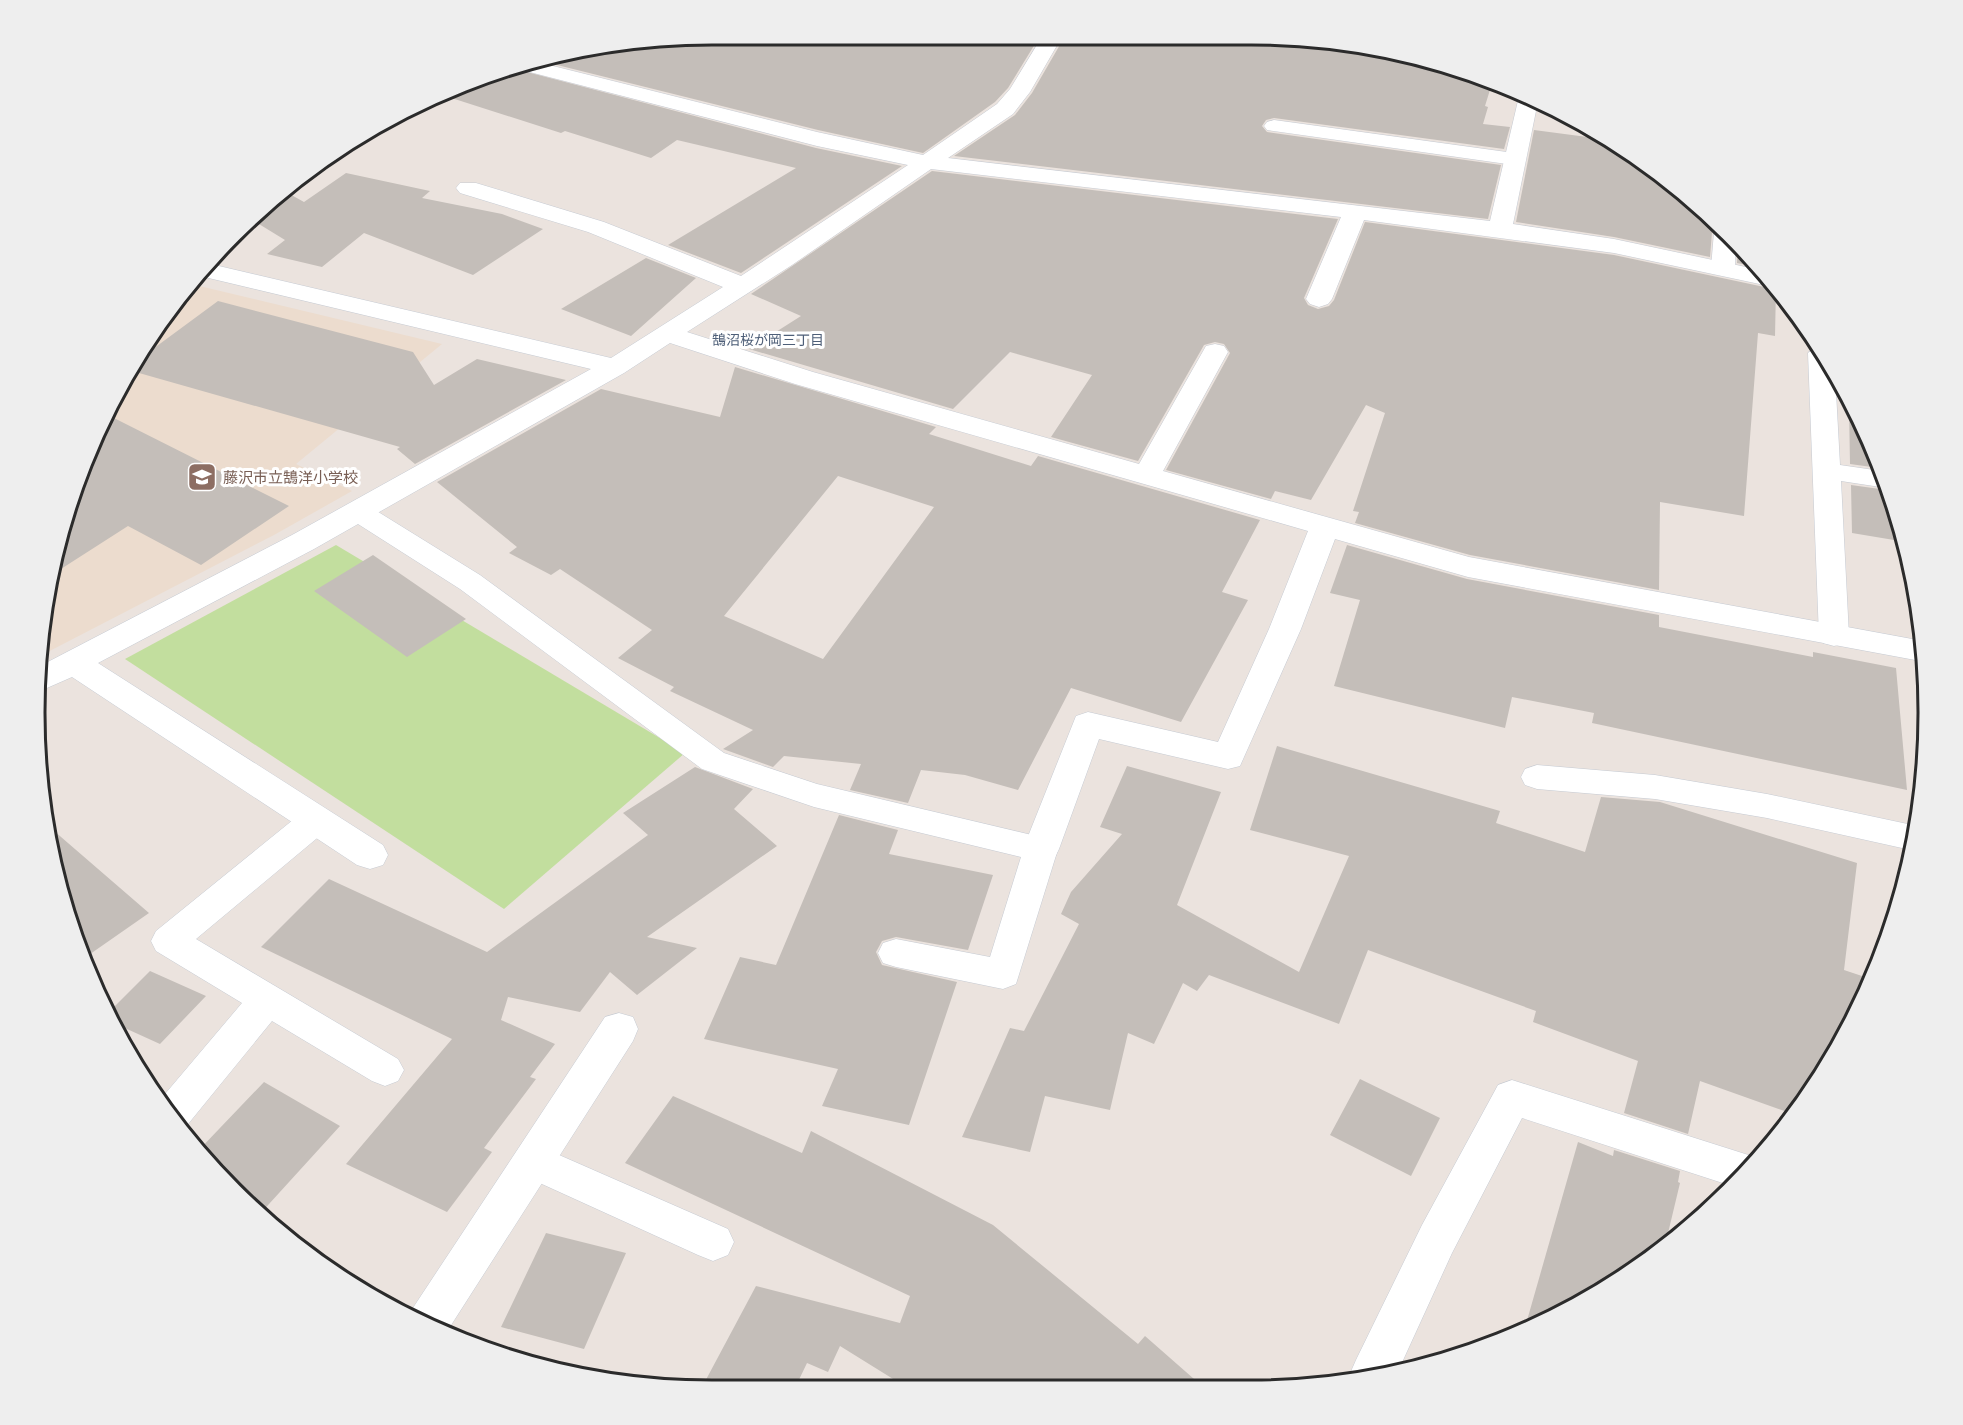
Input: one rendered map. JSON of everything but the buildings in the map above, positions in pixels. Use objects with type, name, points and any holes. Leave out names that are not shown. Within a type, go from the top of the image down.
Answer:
[{"type":"street","points":[[46,677],[357,511],[670,334],[1005,108],[1019,92],[1047,45]]},
{"type":"street","points":[[538,69],[817,139],[926,162],[1500,229],[1614,246],[1755,276]]},
{"type":"street","points":[[1500,229],[1526,105]]},
{"type":"street","points":[[468,188],[596,227],[743,286]]},
{"type":"street","points":[[1319,299],[1356,211]]},
{"type":"street","points":[[211,271],[615,367]]},
{"type":"street","points":[[670,334],[804,378],[1468,567],[1915,650]]},
{"type":"street","points":[[1147,475],[1215,352]]},
{"type":"street","points":[[1041,849],[1088,724],[1228,757],[1285,629],[1325,525]]},
{"type":"street","points":[[74,662],[370,855]]},
{"type":"street","points":[[431,1317],[619,1029]]},
{"type":"street","points":[[1376,1368],[1437,1239],[1512,1097],[1733,1172]]},
{"type":"lane","points":[[1274,126],[1514,159]]},
{"type":"lane","points":[[1723,268],[1724,243]]},
{"type":"lane","points":[[1822,368],[1834,636]]},
{"type":"lane","points":[[1828,471],[1875,479]]},
{"type":"lane","points":[[357,511],[470,582],[713,761],[814,795],[1041,849],[1003,974],[896,953]]},
{"type":"lane","points":[[1537,777],[1655,787],[1767,806],[1906,836]]},
{"type":"lane","points":[[316,820],[169,941],[266,1001],[386,1070]]},
{"type":"lane","points":[[176,1110],[266,1001]]},
{"type":"lane","points":[[534,1162],[713,1242]]},
{"type":"shaded area","name":"藤沢市立鵠洋小学校","points":[[199,286],[442,344],[296,464],[352,491],[274,535],[48,652],[58,582],[68,540],[80,498],[96,457],[134,379],[157,342]]},
{"type":"green space","points":[[336,545],[685,753],[504,909],[125,659]]},
{"type":"place","name":"藤沢市立鵠洋小学校","points":[[202,477]]},
{"type":"district","name":"鵠沼桜が岡三丁目","points":[[768,340]]}]
